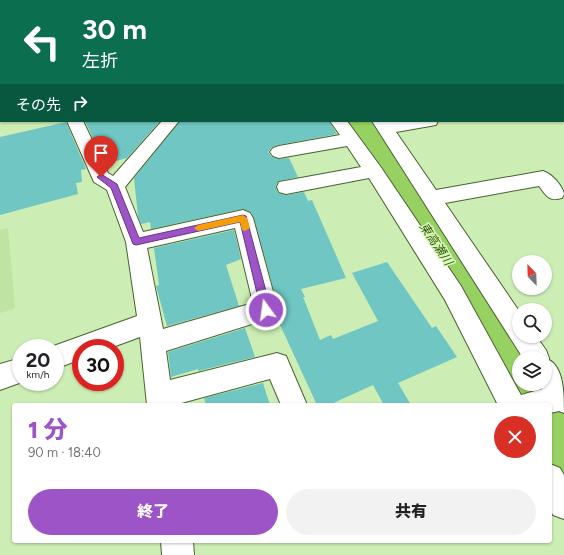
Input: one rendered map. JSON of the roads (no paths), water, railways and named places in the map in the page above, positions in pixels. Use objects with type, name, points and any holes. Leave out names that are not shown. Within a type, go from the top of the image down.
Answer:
[{"type":"street","points":[[76,122],[101,177],[115,186],[136,242],[151,332],[160,401],[277,365],[293,403]]},
{"type":"street","points":[[115,186],[170,122]]},
{"type":"street","points":[[339,122],[374,171],[453,293],[511,403]]},
{"type":"street","points":[[414,122],[383,124],[512,320]]},
{"type":"street","points":[[279,152],[352,139]]},
{"type":"street","points":[[286,188],[374,171]]},
{"type":"street","points":[[432,198],[543,178],[556,193]]},
{"type":"street","points":[[64,355],[151,332],[266,310],[243,218],[136,242]]},
{"type":"street","points":[[0,378],[12,373]]},
{"type":"street","points":[[540,403],[563,399],[552,382]]},
{"type":"street","points":[[552,482],[564,504]]},
{"type":"street","points":[[177,543],[178,555]]},
{"type":"waterway","name":"東高瀬川","points":[[354,122],[512,357]]},
{"type":"waterway","name":"東高瀬川","points":[[552,423],[564,444]]}]
